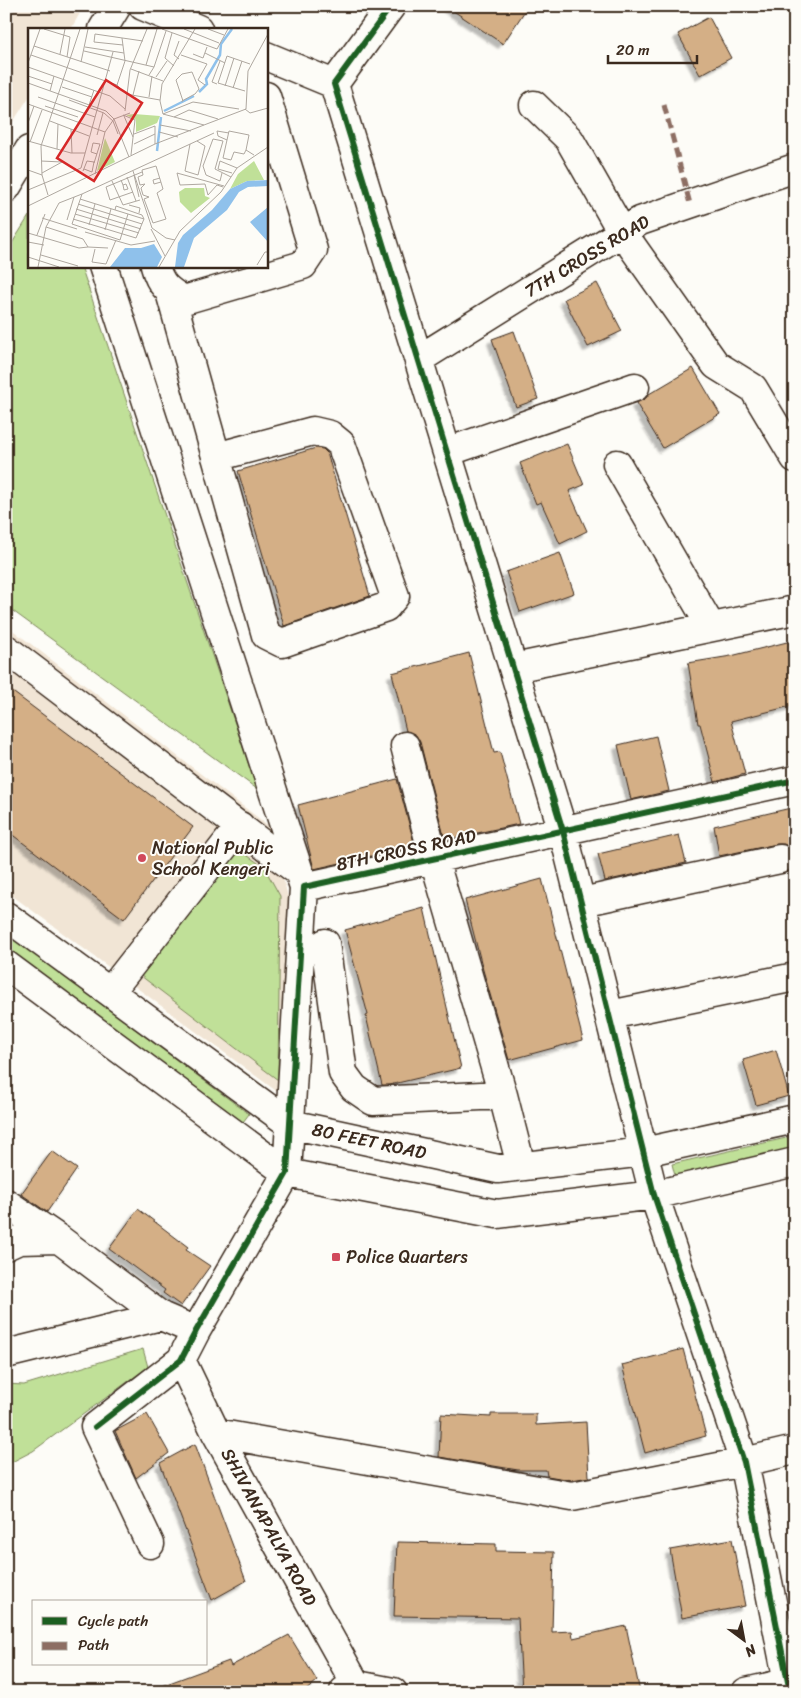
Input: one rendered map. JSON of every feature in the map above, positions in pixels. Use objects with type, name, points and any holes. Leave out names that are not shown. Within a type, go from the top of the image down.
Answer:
[{"type":"street","points":[[104,28],[117,6]]},
{"type":"street","points":[[143,6],[196,28]]},
{"type":"street","points":[[334,84],[391,6]]},
{"type":"street","points":[[269,65],[334,84]]},
{"type":"street","points":[[334,84],[564,831],[654,1195],[744,1462],[791,1685],[746,1692]]},
{"type":"street","points":[[156,268],[158,278],[170,292],[184,300],[302,265],[313,250],[268,103]]},
{"type":"street","points":[[534,105],[569,139],[622,232],[716,365],[753,388],[795,458]]},
{"type":"street","points":[[6,188],[28,152]]},
{"type":"street","name":"7TH CROSS ROAD","points":[[419,359],[640,221],[795,168]]},
{"type":"street","points":[[104,268],[301,879],[287,1174],[181,1360],[95,1427],[150,1544]]},
{"type":"street","points":[[170,292],[216,458],[266,634],[282,643],[386,607],[395,596],[341,444],[330,435],[313,431],[216,458]]},
{"type":"street","points":[[447,452],[635,387]]},
{"type":"street","points":[[617,464],[711,627]]},
{"type":"street","points":[[514,668],[795,610]]},
{"type":"street","points":[[6,649],[240,826],[301,879]]},
{"type":"street","points":[[405,746],[434,859],[503,1096],[521,1166]]},
{"type":"street","name":"8TH CROSS ROAD","points":[[301,879],[434,859],[795,780]]},
{"type":"street","points":[[110,992],[240,826]]},
{"type":"street","points":[[582,902],[780,860]]},
{"type":"street","name":"80 FEET ROAD","points":[[6,916],[290,1124],[498,1169],[644,1152],[795,1119]]},
{"type":"street","points":[[326,942],[342,1073],[354,1088],[373,1101],[503,1096]]},
{"type":"street","points":[[6,965],[287,1174],[497,1214],[654,1195],[795,1162]]},
{"type":"street","points":[[610,1015],[795,977]]},
{"type":"street","points":[[6,1203],[59,1238],[162,1316],[196,1331]]},
{"type":"street","points":[[6,1246],[19,1240],[59,1238]]},
{"type":"street","points":[[6,1354],[162,1316]]},
{"type":"street","name":"SHIVANAPALYA ROAD","points":[[181,1360],[216,1433],[353,1689]]},
{"type":"street","points":[[216,1433],[572,1496],[795,1450]]},
{"type":"street","points":[[353,1689],[393,1692]]},
{"type":"shaded area","points":[[6,6],[84,6],[72,28],[28,28],[28,99],[6,133]]},
{"type":"shaded area","name":"National Public School Kengeri","points":[[6,625],[269,826],[291,908],[283,1096],[6,891]]},
{"type":"green space","points":[[28,218],[28,268],[82,268],[257,789],[6,606],[6,253]]},
{"type":"green space","points":[[232,845],[264,867],[280,896],[278,1080],[141,976]]},
{"type":"green space","points":[[6,933],[249,1114],[240,1126],[6,951]]},
{"type":"green space","points":[[795,1136],[795,1153],[676,1180],[672,1164]]},
{"type":"green space","points":[[143,1349],[148,1367],[33,1451],[6,1465],[6,1384],[24,1385]]},
{"type":"building","points":[[446,6],[528,6],[503,44]]},
{"type":"building","points":[[709,17],[731,58],[700,75],[678,34]]},
{"type":"building","points":[[597,283],[622,331],[588,347],[564,299]]},
{"type":"building","points":[[514,331],[538,399],[516,407],[492,339]]},
{"type":"building","points":[[693,368],[720,414],[663,448],[636,403]]},
{"type":"building","points":[[567,444],[584,485],[569,491],[587,531],[560,544],[541,502],[536,504],[520,463]]},
{"type":"building","points":[[316,448],[323,449],[327,453],[370,596],[284,626],[238,471]]},
{"type":"building","points":[[560,553],[574,593],[520,612],[506,572]]},
{"type":"building","points":[[795,640],[795,705],[731,721],[745,774],[715,782],[700,724],[698,724],[688,663],[731,656]]},
{"type":"building","points":[[469,653],[494,753],[500,752],[519,824],[445,840],[420,742],[416,735],[406,731],[392,673]]},
{"type":"building","points":[[6,687],[193,827],[124,919],[6,830]]},
{"type":"building","points":[[656,736],[669,791],[631,800],[618,745]]},
{"type":"building","points":[[397,779],[415,846],[314,869],[298,805]]},
{"type":"building","points":[[795,807],[795,848],[792,849],[784,844],[777,844],[719,856],[714,826]]},
{"type":"building","points":[[679,835],[686,863],[605,881],[598,854]]},
{"type":"building","points":[[542,879],[583,1040],[509,1060],[465,900]]},
{"type":"building","points":[[424,908],[461,1068],[382,1085],[366,1016],[368,1015],[345,930]]},
{"type":"building","points":[[776,1050],[789,1096],[756,1105],[743,1060]]},
{"type":"building","points":[[52,1151],[77,1169],[47,1212],[21,1194]]},
{"type":"building","points":[[138,1209],[188,1247],[186,1250],[210,1266],[181,1306],[163,1293],[165,1290],[109,1249]]},
{"type":"building","points":[[683,1349],[706,1436],[645,1453],[622,1365]]},
{"type":"building","points":[[147,1414],[169,1453],[136,1478],[115,1431]]},
{"type":"building","points":[[441,1414],[491,1417],[491,1414],[536,1414],[536,1425],[586,1422],[589,1477],[572,1480],[547,1476],[546,1470],[518,1470],[439,1457]]},
{"type":"building","points":[[195,1444],[246,1581],[212,1600],[160,1463]]},
{"type":"building","points":[[732,1539],[745,1606],[682,1618],[670,1550]]},
{"type":"building","points":[[397,1542],[496,1544],[496,1551],[554,1552],[552,1632],[572,1631],[573,1638],[626,1626],[640,1692],[522,1692],[518,1618],[394,1616]]},
{"type":"building","points":[[289,1635],[317,1681],[304,1692],[153,1692],[153,1689],[229,1661],[231,1666]]},
{"type":"marked path","points":[[664,105],[690,204]]},
{"type":"cycle path","points":[[391,6],[334,84],[563,831],[654,1195],[744,1462],[790,1692]]},
{"type":"cycle path","points":[[95,1427],[181,1360],[287,1173],[304,887],[795,780]]},
{"type":"place","name":"National Public School Kengeri","points":[[142,858]]},
{"type":"place","name":"Police Quarters","points":[[336,1257]]}]
